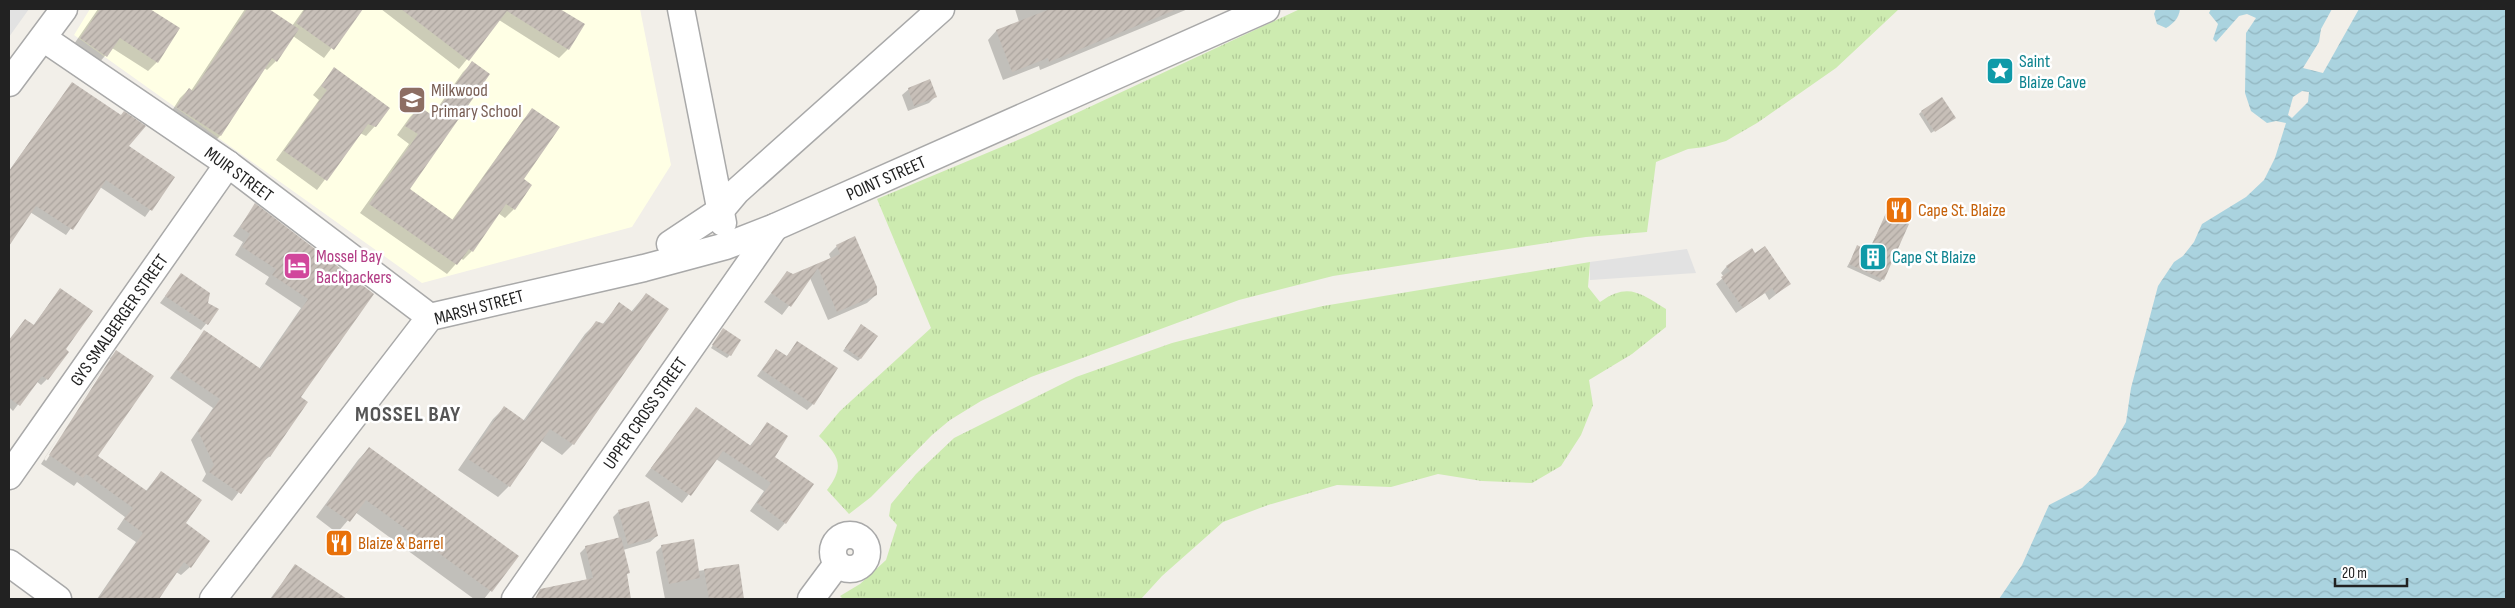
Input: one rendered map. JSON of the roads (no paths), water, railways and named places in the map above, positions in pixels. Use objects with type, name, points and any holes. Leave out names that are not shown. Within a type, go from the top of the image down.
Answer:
[{"type":"street","points":[[9,83],[64,9]]},
{"type":"street","points":[[681,9],[712,176],[721,210],[726,246]]},
{"type":"street","points":[[644,268],[670,244],[721,210],[737,192],[941,9]]},
{"type":"street","name":"POINT STREET","points":[[726,246],[775,227],[1266,9]]},
{"type":"street","name":"MUIR STREET","points":[[43,38],[228,164],[430,316]]},
{"type":"street","name":"GYS SMALBERGER STREET","points":[[9,476],[228,164]]},
{"type":"street","points":[[670,244],[689,218],[712,176]]},
{"type":"street","name":"UPPER CROSS STREET","points":[[515,599],[775,227]]},
{"type":"street","name":"MARSH STREET","points":[[213,599],[430,316],[644,268],[726,246]]},
{"type":"street","points":[[9,563],[58,599]]},
{"type":"street","points":[[811,599],[837,564]]},
{"type":"water","points":[[2156,9],[2180,9],[2175,20],[2166,28],[2157,24],[2154,14]]},
{"type":"water","points":[[2211,9],[2332,9],[2321,29],[2319,42],[2303,68],[2323,73],[2359,9],[2506,9],[2506,599],[1999,599],[2022,565],[2049,505],[2082,488],[2096,475],[2126,422],[2131,388],[2158,286],[2174,262],[2183,256],[2194,242],[2202,224],[2246,197],[2264,180],[2275,158],[2286,123],[2276,121],[2267,123],[2251,111],[2245,93],[2246,33],[2256,18],[2247,14],[2239,16],[2216,42],[2213,39],[2218,24],[2209,13]],"holes":[[[2302,91],[2309,92],[2308,102],[2292,118],[2288,115],[2293,97]]]},
{"type":"place","name":"Saint Blaize Cave","points":[[2000,71]]},
{"type":"place","name":"Milkwood Primary School","points":[[412,100]]},
{"type":"place","name":"Cape St. Blaize","points":[[1899,210]]},
{"type":"place","name":"Cape St Blaize","points":[[1873,257]]},
{"type":"place","name":"Mossel Bay Backpackers","points":[[297,266]]},
{"type":"place","name":"Blaize & Barrel","points":[[339,543]]},
{"type":"district","name":"MOSSEL BAY","points":[[408,413]]}]
